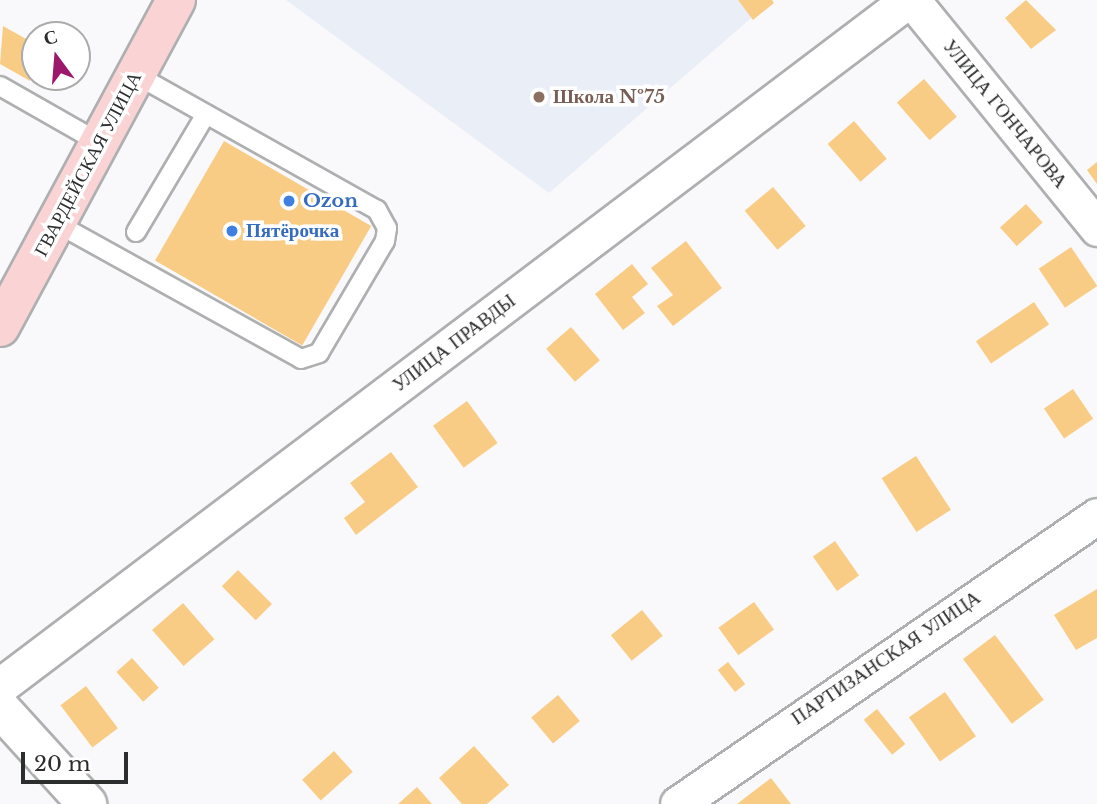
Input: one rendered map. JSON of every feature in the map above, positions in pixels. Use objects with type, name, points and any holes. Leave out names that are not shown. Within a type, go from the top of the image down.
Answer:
[{"type":"main road","name":"ГВАРДЕЙСКАЯ УЛИЦА","points":[[0,327],[176,0]]},
{"type":"street","name":"УЛИЦА ГОНЧАРОВА","points":[[910,0],[1097,228]]},
{"type":"street","name":"УЛИЦА ПРАВДЫ","points":[[0,685],[910,0]]},
{"type":"street","name":"ПАРТИЗАНСКАЯ УЛИЦА","points":[[678,804],[1097,516]]},
{"type":"street","points":[[0,708],[87,804]]},
{"type":"lane","points":[[56,223],[289,356],[319,353],[387,228],[377,210],[136,75]]},
{"type":"lane","points":[[0,86],[100,143]]},
{"type":"lane","points":[[136,232],[205,114]]},
{"type":"shaded area","name":"Школа №75","points":[[286,0],[772,0],[549,193]]},
{"type":"building","points":[[738,0],[772,0],[774,3],[753,20]]},
{"type":"building","points":[[1026,0],[1056,30],[1031,49],[1005,18]]},
{"type":"building","points":[[3,26],[21,36],[21,76],[0,64]]},
{"type":"building","points":[[924,79],[957,117],[930,140],[897,103]]},
{"type":"building","points":[[854,121],[887,159],[860,182],[828,144]]},
{"type":"building","points":[[224,141],[371,226],[302,346],[155,261]]},
{"type":"building","points":[[1097,162],[1097,184],[1087,170]]},
{"type":"building","points":[[773,187],[806,226],[777,250],[745,211]]},
{"type":"building","points":[[1026,204],[1043,223],[1017,246],[1000,227]]},
{"type":"building","points":[[686,241],[722,288],[673,326],[657,306],[673,295],[651,268]]},
{"type":"building","points":[[1071,247],[1097,286],[1065,308],[1039,269]]},
{"type":"building","points":[[632,264],[648,284],[632,297],[645,313],[623,330],[595,294]]},
{"type":"building","points":[[1034,302],[1049,324],[991,364],[976,341]]},
{"type":"building","points":[[571,327],[600,360],[575,382],[546,349]]},
{"type":"building","points":[[1073,389],[1093,419],[1064,438],[1044,409]]},
{"type":"building","points":[[467,401],[498,443],[464,468],[433,426]]},
{"type":"building","points":[[391,452],[418,487],[356,535],[344,518],[365,502],[350,483]]},
{"type":"building","points":[[916,456],[951,510],[916,532],[882,478]]},
{"type":"building","points":[[835,541],[859,575],[837,591],[813,556]]},
{"type":"building","points":[[238,570],[272,604],[256,620],[222,586]]},
{"type":"building","points":[[1097,589],[1097,638],[1076,650],[1054,615]]},
{"type":"building","points":[[754,602],[774,630],[738,655],[718,628]]},
{"type":"building","points":[[183,603],[214,639],[184,666],[152,630]]},
{"type":"building","points":[[642,610],[663,636],[632,661],[611,635]]},
{"type":"building","points":[[995,635],[1044,700],[1012,724],[963,659]]},
{"type":"building","points":[[132,658],[159,688],[143,702],[116,672]]},
{"type":"building","points":[[728,662],[745,684],[735,692],[718,670]]},
{"type":"building","points":[[86,686],[118,728],[92,748],[60,705]]},
{"type":"building","points":[[945,692],[976,736],[940,761],[909,717]]},
{"type":"building","points":[[558,695],[580,721],[553,744],[531,717]]},
{"type":"building","points":[[877,709],[905,744],[892,755],[864,720]]},
{"type":"building","points":[[474,746],[509,785],[487,804],[462,804],[439,778]]},
{"type":"building","points":[[334,751],[353,772],[321,801],[302,780]]},
{"type":"building","points":[[771,778],[791,804],[737,804]]},
{"type":"building","points":[[417,787],[432,804],[398,804]]},
{"type":"place","name":"Школа №75","points":[[539,97]]},
{"type":"place","name":"Ozon","points":[[289,201]]},
{"type":"place","name":"Пятёрочка","points":[[232,231]]}]
